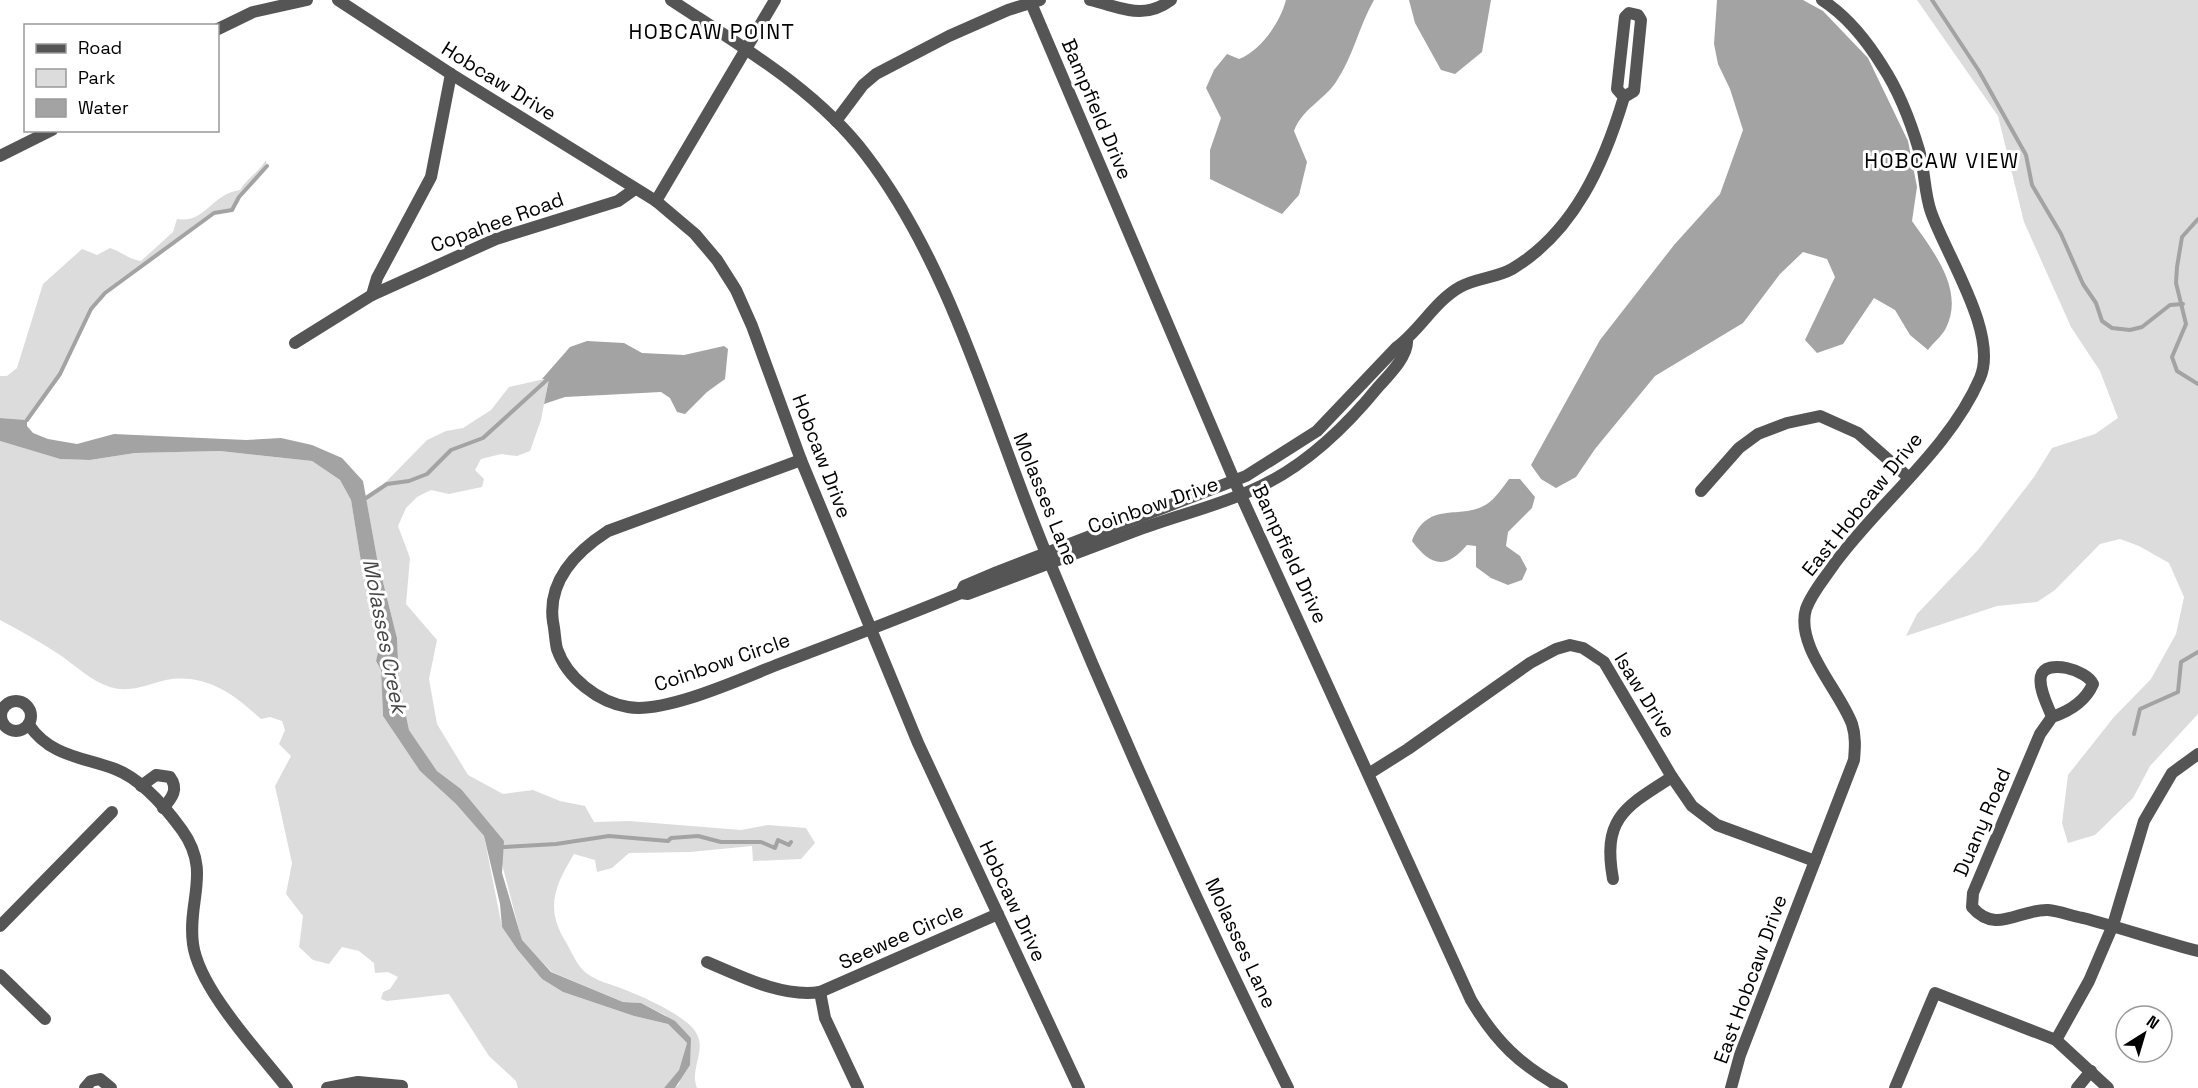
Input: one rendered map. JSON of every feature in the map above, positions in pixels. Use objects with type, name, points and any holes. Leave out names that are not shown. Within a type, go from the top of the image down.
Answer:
[{"type":"street","points":[[219,29],[253,12],[307,0]]},
{"type":"street","name":"Hobcaw Drive","points":[[338,0],[450,74],[656,201],[695,234],[717,260],[736,290],[752,326],[801,460],[870,630],[1079,1088]]},
{"type":"street","name":"Molasses Lane","points":[[671,0],[789,81],[836,121],[866,155],[902,210],[933,267],[1048,558],[1148,786],[1288,1088]]},
{"type":"street","points":[[656,201],[775,0]]},
{"type":"street","points":[[1090,0],[1146,12],[1158,9],[1171,0]]},
{"type":"street","name":"East Hobcaw Drive","points":[[1731,1088],[1740,1055],[1845,788],[1855,748],[1852,725],[1816,658],[1804,630],[1806,610],[1817,588],[1851,542],[1968,403],[1985,361],[1976,316],[1930,209],[1919,149],[1883,68],[1845,17],[1822,0]]},
{"type":"street","points":[[836,121],[863,85],[876,74],[959,32],[1035,1]]},
{"type":"street","name":"Bampfield Drive","points":[[1035,1],[1234,480],[1472,1000],[1484,1022],[1504,1048],[1532,1071],[1562,1088]]},
{"type":"street","name":"Coinbow Drive","points":[[1629,13],[1638,15],[1641,20],[1634,91],[1630,96],[1624,97],[1617,88],[1625,17],[1629,13]]},
{"type":"street","name":"Copahee Road","points":[[372,295],[377,278],[431,177],[450,74]]},
{"type":"street","name":"Coinbow Drive","points":[[1048,558],[1234,480],[1317,431],[1397,346],[1407,341],[1433,310],[1459,288],[1509,270],[1538,251],[1565,223],[1592,181],[1616,125],[1624,97]]},
{"type":"street","points":[[0,156],[13,152],[48,132]]},
{"type":"street","name":"Copahee Road","points":[[295,343],[372,295],[496,239],[618,201],[635,189]]},
{"type":"street","name":"Coinbow Drive","points":[[870,630],[961,593],[964,586],[1241,495],[1288,471],[1327,442],[1362,407],[1405,352],[1407,341]]},
{"type":"street","points":[[1701,491],[1739,448],[1758,434],[1787,423],[1820,416],[1858,433],[1908,477]]},
{"type":"street","name":"Coinbow Circle","points":[[801,460],[608,531],[589,543],[568,564],[557,586],[552,614],[557,649],[572,674],[597,696],[628,708],[660,705],[722,686],[870,630]]},
{"type":"street","name":"Isaw Drive","points":[[1370,773],[1408,750],[1530,663],[1556,649],[1570,645],[1593,652],[1604,662],[1672,777],[1692,806],[1717,825],[1815,861]]},
{"type":"street","points":[[2054,667],[2074,670],[2090,677],[2093,684],[2089,694],[2067,712],[2052,717],[2041,685],[2042,675],[2046,669],[2054,667]]},
{"type":"street","name":"Duany Road","points":[[2052,717],[2040,734],[2026,766],[1973,893],[1972,907],[1980,916],[2005,922],[2031,911],[2049,910],[2113,926]]},
{"type":"street","points":[[29,725],[37,736],[57,751],[74,759],[116,770],[141,786],[181,830],[196,855],[198,869],[193,944],[201,968],[213,992],[287,1088]]},
{"type":"street","points":[[2055,1040],[2089,981],[2113,926],[2144,821],[2172,772],[2198,754]]},
{"type":"street","points":[[141,786],[156,775],[170,777],[175,783],[175,790],[163,808]]},
{"type":"street","points":[[1612,879],[1609,857],[1611,840],[1619,816],[1625,809],[1672,777]]},
{"type":"street","points":[[0,926],[112,812]]},
{"type":"street","name":"Seewee Circle","points":[[707,962],[773,987],[801,993],[820,992],[998,914]]},
{"type":"street","points":[[2113,926],[2198,951]]},
{"type":"street","points":[[0,975],[45,1019]]},
{"type":"street","points":[[820,992],[825,1018],[858,1088]]},
{"type":"street","points":[[1895,1088],[1932,994],[1939,994],[2055,1040],[2108,1088]]},
{"type":"street","points":[[2077,1088],[2091,1071]]},
{"type":"street","points":[[86,1088],[91,1081],[100,1078],[111,1088]]},
{"type":"street","points":[[327,1088],[358,1082],[402,1086]]},
{"type":"green space","points":[[1917,0],[2198,0],[2198,714],[2150,766],[2133,798],[2095,835],[2068,843],[2062,823],[2068,775],[2114,717],[2151,679],[2176,634],[2184,597],[2169,563],[2139,546],[2120,539],[2100,544],[2055,590],[2037,602],[1997,606],[1906,636],[1917,614],[1978,550],[2034,477],[2052,448],[2095,434],[2118,418],[2100,371],[2071,327],[2024,222],[1998,116]]},
{"type":"green space","points":[[266,160],[267,166],[239,198],[232,210],[214,213],[105,293],[93,308],[60,374],[27,420],[0,418],[0,376],[7,376],[17,368],[43,284],[82,249],[97,255],[110,248],[141,261],[173,232],[177,219],[195,217],[222,197],[240,190]]},
{"type":"green space","points":[[549,378],[541,420],[530,451],[517,456],[501,454],[481,459],[475,470],[484,479],[482,487],[449,494],[431,490],[417,497],[406,508],[398,526],[410,558],[406,604],[437,640],[429,679],[437,724],[468,775],[503,794],[533,790],[560,801],[585,806],[594,822],[629,821],[741,830],[768,825],[806,828],[815,843],[801,859],[753,861],[752,846],[690,852],[629,853],[612,868],[597,872],[595,860],[574,854],[562,875],[555,895],[555,916],[558,927],[575,959],[587,974],[665,1008],[690,1025],[700,1045],[695,1074],[697,1088],[675,1088],[679,1084],[691,1038],[665,1015],[641,1003],[623,1002],[552,972],[522,941],[502,864],[475,808],[461,789],[437,771],[409,730],[399,681],[397,638],[377,558],[366,498],[381,487],[427,440],[446,431],[463,428],[491,410],[509,387]]},
{"type":"green space","points":[[0,441],[60,459],[90,460],[135,453],[220,451],[312,461],[340,480],[351,500],[362,568],[379,648],[376,661],[381,670],[383,716],[420,771],[456,804],[484,836],[502,927],[542,979],[563,992],[634,1016],[668,1024],[687,1043],[679,1070],[666,1086],[664,1088],[518,1088],[516,1081],[489,1056],[449,994],[387,1001],[381,999],[383,992],[390,989],[398,977],[388,972],[375,973],[374,963],[359,951],[342,947],[329,964],[313,960],[299,947],[303,916],[286,894],[292,863],[275,786],[291,756],[279,744],[285,730],[282,721],[270,717],[261,719],[232,695],[198,680],[164,680],[126,689],[110,687],[96,681],[53,650],[0,620]]},
{"type":"water","points":[[1286,0],[1374,0],[1352,52],[1336,82],[1307,111],[1294,131],[1307,162],[1299,195],[1282,214],[1210,179],[1210,150],[1221,118],[1206,88],[1214,70],[1227,54],[1239,59],[1262,42],[1279,18]]},
{"type":"water","points":[[1409,0],[1491,0],[1482,52],[1455,74],[1441,70],[1415,23]]},
{"type":"water","points":[[1717,0],[1803,0],[1823,11],[1868,58],[1908,141],[1917,187],[1912,221],[1944,272],[1952,299],[1951,314],[1946,328],[1928,350],[1910,335],[1895,310],[1874,298],[1843,344],[1817,353],[1805,340],[1835,277],[1827,259],[1803,252],[1780,274],[1743,323],[1655,376],[1595,449],[1576,477],[1556,488],[1541,479],[1531,465],[1600,340],[1674,245],[1720,194],[1743,130],[1730,89],[1718,64],[1714,44]]},
{"type":"water","points":[[587,341],[624,343],[642,353],[684,355],[724,346],[728,349],[725,379],[707,392],[685,414],[677,412],[670,398],[661,392],[565,397],[544,404],[549,379],[542,379],[570,347]]},
{"type":"water","name":"Molasses Creek","points":[[0,418],[27,420],[27,426],[33,433],[48,439],[77,444],[114,434],[246,440],[281,438],[312,445],[342,458],[363,481],[377,558],[397,638],[399,681],[409,730],[437,771],[461,789],[504,841],[502,873],[522,940],[551,972],[623,1002],[641,1003],[675,1021],[691,1038],[690,1065],[675,1088],[664,1088],[679,1070],[687,1043],[668,1024],[634,1016],[563,992],[542,979],[517,949],[502,927],[500,904],[484,836],[456,804],[420,771],[383,716],[381,670],[376,661],[379,648],[362,568],[351,500],[340,480],[312,461],[220,451],[135,453],[90,460],[60,459],[0,441]]},
{"type":"water","points":[[1509,479],[1520,479],[1535,497],[1532,508],[1508,532],[1506,546],[1520,556],[1527,569],[1522,580],[1508,585],[1491,578],[1476,567],[1476,546],[1467,545],[1452,559],[1438,562],[1425,555],[1412,541],[1419,528],[1427,520],[1436,515],[1477,509],[1487,504]]},
{"type":"waterway","points":[[1932,0],[1979,71],[2026,155],[2032,185],[2061,234],[2083,284],[2096,303],[2102,321],[2112,328],[2130,330],[2142,327],[2170,305],[2183,304]]},
{"type":"waterway","points":[[27,420],[60,374],[91,309],[105,293],[214,213],[232,210],[239,197],[267,166]]},
{"type":"waterway","points":[[2198,219],[2182,237],[2176,283],[2186,324],[2172,357],[2177,371],[2198,384]]},
{"type":"waterway","points":[[366,498],[387,484],[409,481],[427,474],[451,450],[483,438],[549,378]]},
{"type":"waterway","points":[[2134,734],[2140,709],[2178,692],[2181,662],[2198,652]]},
{"type":"waterway","points":[[504,847],[556,844],[609,836],[668,841],[671,838],[698,836],[721,842],[761,842],[775,848],[778,840],[789,845],[791,842]]},
{"type":"district","name":"HOBCAW POINT","points":[[712,31]]},
{"type":"district","name":"HOBCAW VIEW","points":[[1942,160]]}]
